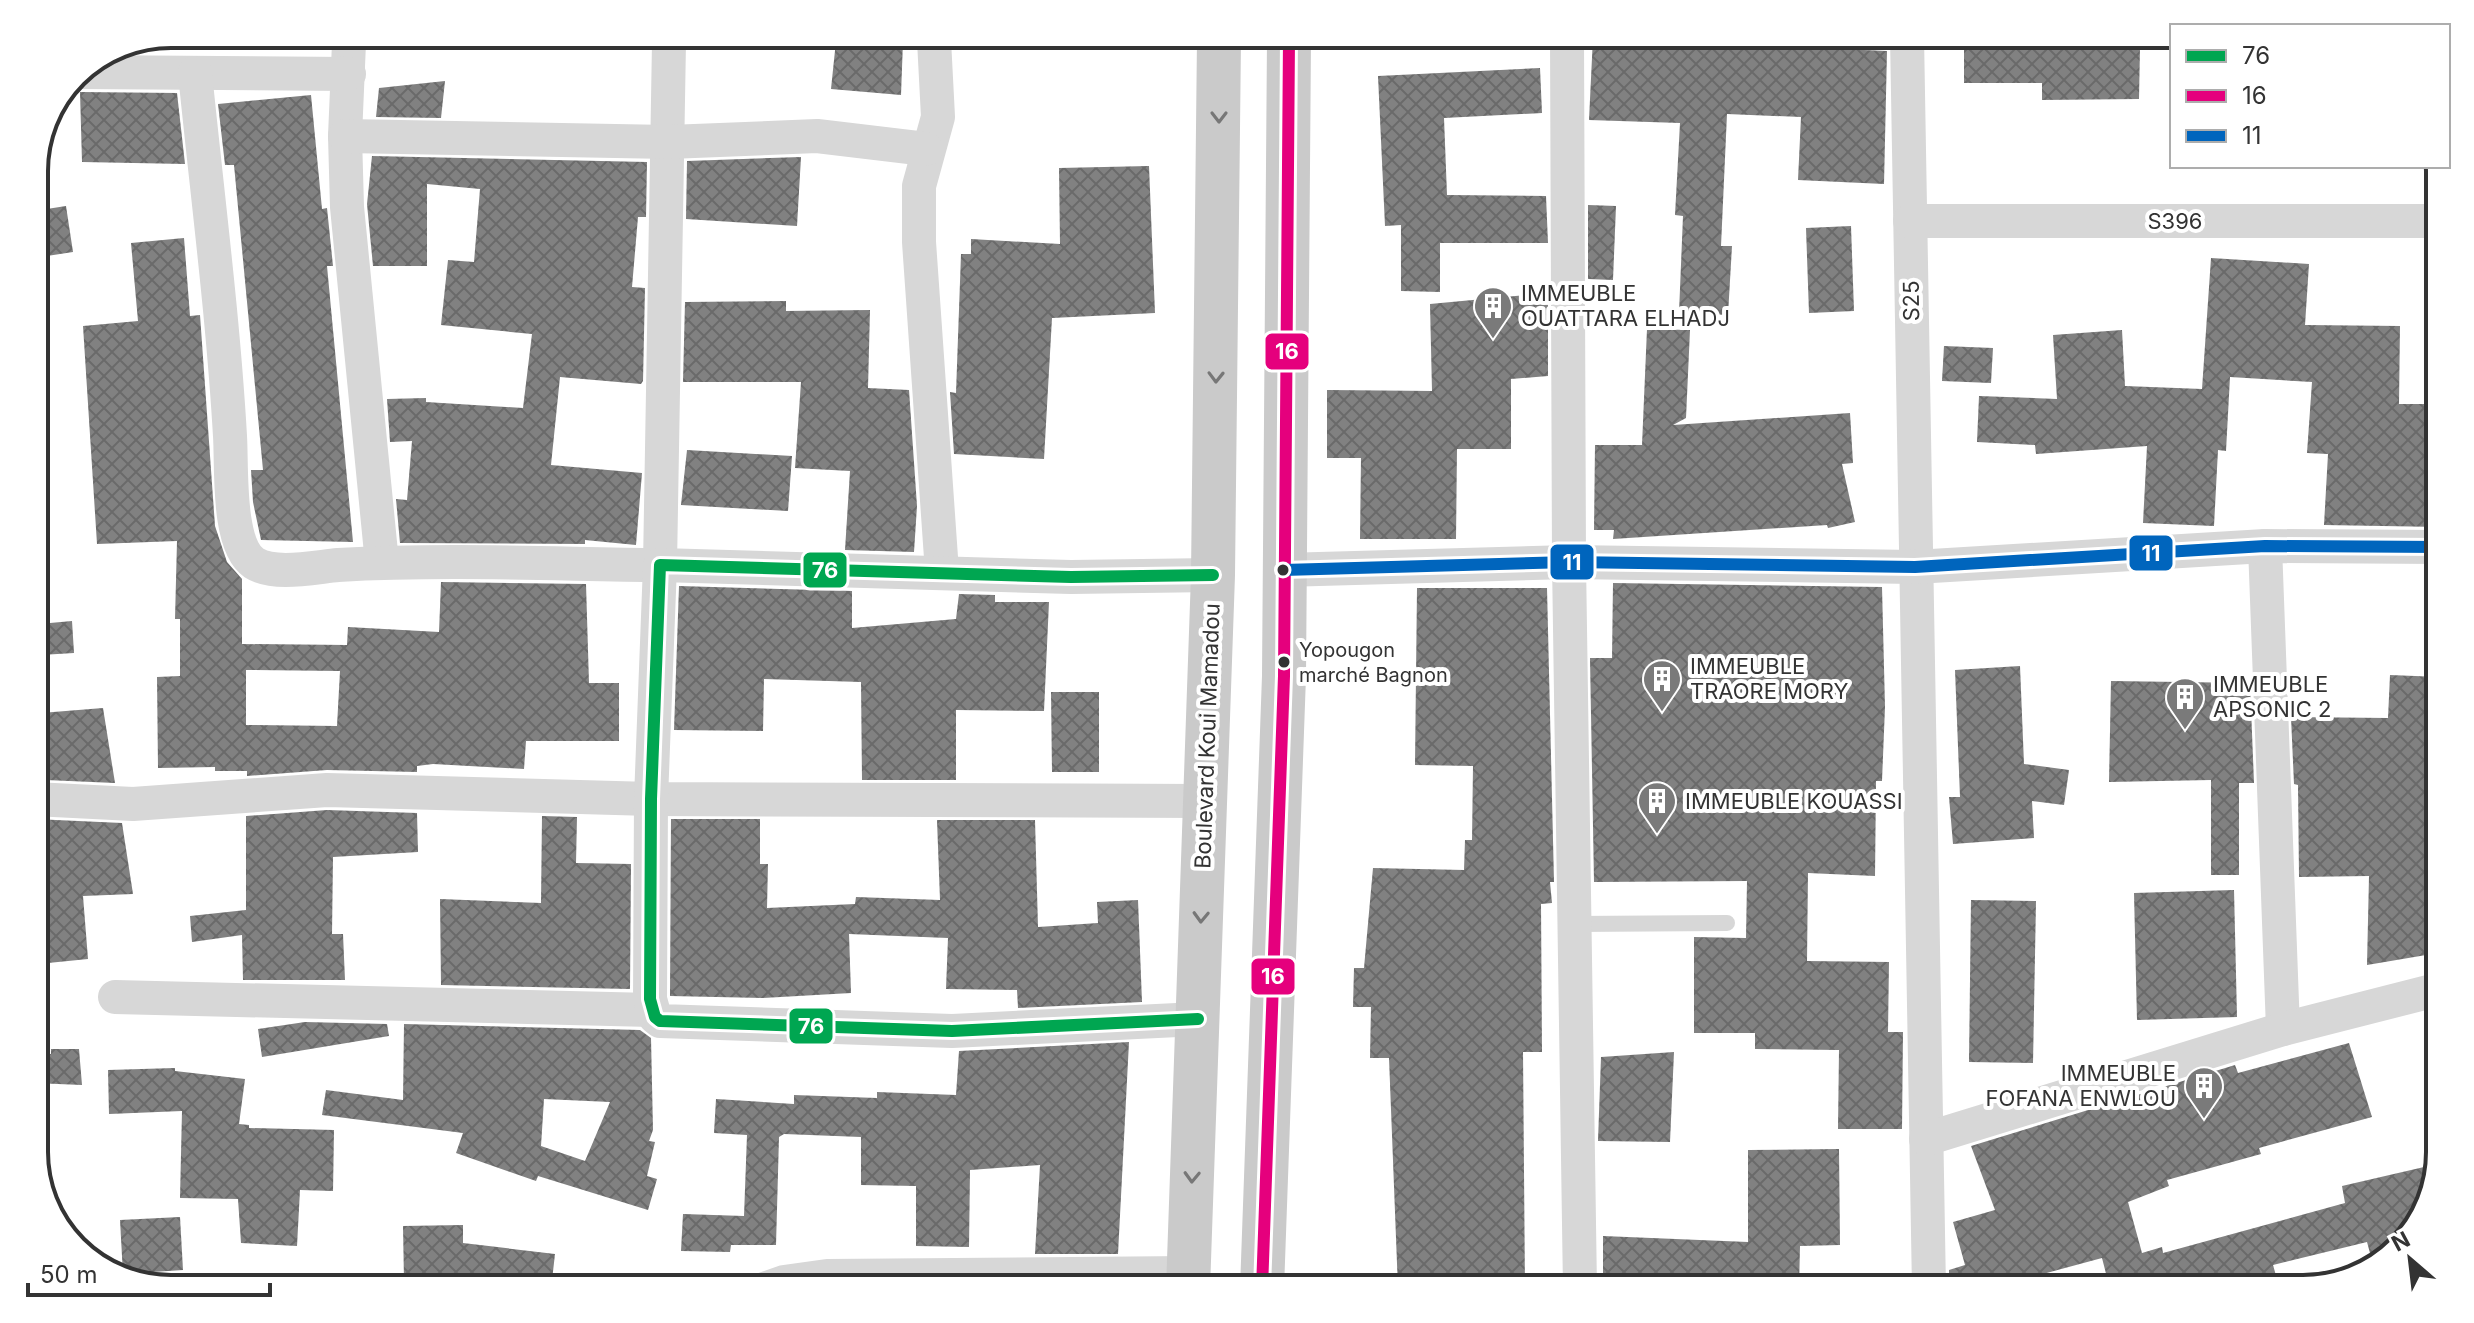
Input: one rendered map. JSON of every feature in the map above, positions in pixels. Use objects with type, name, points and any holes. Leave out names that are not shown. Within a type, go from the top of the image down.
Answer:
[{"type":"main road","name":"Boulevard Koui Mamadou","points":[[1188,1275],[1213,575],[1219,48]]},
{"type":"main road","points":[[1263,1275],[1284,676],[1289,48]]},
{"type":"street","points":[[669,48],[660,565],[651,799],[652,1010],[660,1021],[952,1031],[1198,1019]]},
{"type":"street","points":[[934,48],[938,117],[926,149],[919,186],[919,242],[942,572]]},
{"type":"street","points":[[1567,48],[1569,562],[1580,1275]]},
{"type":"street","name":"S25","points":[[1907,48],[1929,1275]]},
{"type":"street","points":[[98,72],[195,73],[349,58],[345,136],[352,267],[382,563]]},
{"type":"street","points":[[195,73],[228,402],[237,539],[244,554],[257,565],[283,569],[382,563],[660,565],[1071,577],[1213,575]]},
{"type":"street","points":[[345,136],[669,142],[817,136],[858,138],[926,149]]},
{"type":"street","name":"S396","points":[[1910,221],[2426,221]]},
{"type":"street","points":[[1283,570],[1569,562],[1915,567],[2265,546],[2426,547]]},
{"type":"street","points":[[2265,546],[2283,1029]]},
{"type":"street","points":[[48,800],[133,804],[327,790],[651,799],[1204,801]]},
{"type":"street","points":[[1926,1139],[2283,1029],[2426,993]]},
{"type":"street","points":[[115,997],[652,1010]]},
{"type":"lane","points":[[1574,924],[1727,923]]},
{"type":"building","points":[[835,48],[903,48],[901,95],[831,89]]},
{"type":"building","points":[[1592,48],[1887,51],[1884,184],[1798,180],[1801,117],[1727,114],[1721,246],[1732,246],[1728,315],[1679,313],[1683,216],[1675,215],[1680,123],[1589,120]]},
{"type":"building","points":[[1964,48],[2140,48],[2139,99],[2042,100],[2042,83],[1964,83]]},
{"type":"building","points":[[1540,68],[1542,113],[1444,118],[1447,195],[1546,196],[1548,243],[1440,243],[1440,292],[1401,291],[1401,225],[1385,226],[1378,76]]},
{"type":"building","points":[[445,81],[441,118],[376,117],[379,88]]},
{"type":"building","points":[[80,92],[177,93],[185,164],[82,162]]},
{"type":"building","points":[[311,95],[322,209],[327,208],[333,266],[327,266],[353,542],[261,540],[253,502],[251,470],[263,470],[234,165],[225,165],[218,104]]},
{"type":"building","points":[[372,156],[647,162],[646,217],[638,217],[632,287],[645,288],[643,381],[641,384],[560,377],[551,465],[642,473],[636,545],[585,540],[585,544],[400,543],[396,499],[407,500],[412,441],[390,442],[387,399],[426,398],[426,402],[523,408],[532,334],[441,325],[448,260],[474,262],[480,189],[427,184],[427,266],[373,266],[367,204]]},
{"type":"building","points":[[801,157],[797,226],[686,219],[687,161]]},
{"type":"building","points":[[1149,166],[1155,313],[1052,318],[1044,459],[954,454],[950,392],[956,393],[961,254],[971,254],[971,239],[1060,244],[1059,168]]},
{"type":"building","points":[[1588,205],[1616,206],[1613,280],[1588,279]]},
{"type":"building","points":[[66,206],[73,252],[48,256],[48,209]]},
{"type":"building","points":[[1851,226],[1854,311],[1809,313],[1806,228]]},
{"type":"building","points":[[184,238],[190,316],[200,315],[215,526],[227,562],[242,579],[242,644],[347,645],[348,627],[439,632],[441,582],[586,584],[589,683],[619,683],[619,741],[526,741],[524,769],[433,764],[417,766],[417,772],[327,770],[247,776],[247,771],[215,771],[215,767],[158,768],[157,677],[180,676],[180,619],[175,619],[177,541],[97,544],[83,326],[138,321],[131,243]],"holes":[[[246,670],[340,671],[337,726],[246,725]]]},
{"type":"building","points":[[2211,258],[2309,264],[2305,325],[2400,326],[2399,404],[2426,404],[2426,527],[2324,525],[2328,454],[2307,453],[2312,382],[2230,377],[2226,451],[2218,450],[2214,526],[2143,523],[2147,446],[2036,454],[2035,445],[1977,442],[1979,396],[2057,399],[2053,335],[2122,330],[2125,386],[2202,389]]},
{"type":"building","points":[[1548,293],[1548,376],[1511,379],[1511,449],[1457,449],[1456,539],[1360,539],[1361,458],[1327,458],[1327,390],[1432,391],[1430,304]]},
{"type":"building","points":[[786,301],[786,311],[870,310],[868,388],[909,390],[917,506],[914,552],[845,550],[850,471],[795,468],[801,382],[683,382],[685,302]]},
{"type":"building","points":[[1647,329],[1690,330],[1686,418],[1673,425],[1850,413],[1853,463],[1842,464],[1855,522],[1828,528],[1827,525],[1613,539],[1614,530],[1594,530],[1595,445],[1642,445]]},
{"type":"building","points":[[1944,346],[1993,348],[1991,383],[1942,381]]},
{"type":"building","points":[[687,450],[792,456],[788,511],[681,505]]},
{"type":"building","points":[[1613,583],[1882,587],[1885,707],[1882,781],[1876,781],[1875,876],[1808,873],[1807,961],[1889,962],[1888,1032],[1903,1032],[1902,1129],[1838,1129],[1839,1050],[1755,1049],[1755,1033],[1694,1033],[1694,937],[1746,938],[1747,881],[1594,882],[1590,658],[1612,658]]},
{"type":"building","points":[[679,586],[852,591],[852,628],[956,619],[959,594],[995,595],[995,602],[1049,602],[1044,711],[956,710],[956,780],[862,780],[861,682],[764,679],[763,731],[674,730]]},
{"type":"building","points":[[1417,588],[1547,588],[1554,882],[1550,882],[1552,903],[1541,904],[1542,1052],[1523,1052],[1525,1275],[1397,1275],[1389,1058],[1370,1058],[1371,1007],[1353,1007],[1354,968],[1364,968],[1373,868],[1464,870],[1465,840],[1472,840],[1473,766],[1415,765]]},
{"type":"building","points":[[72,621],[74,653],[48,655],[48,623]]},
{"type":"building","points":[[2020,666],[2024,764],[2069,770],[2064,805],[2032,801],[2034,838],[1953,844],[1949,797],[1960,797],[1955,670]]},
{"type":"building","points":[[2390,675],[2426,676],[2426,955],[2367,965],[2369,876],[2299,877],[2298,785],[2294,784],[2291,717],[2388,718]]},
{"type":"building","name":"IMMEUBLE APSONIC 2","points":[[2111,681],[2250,683],[2254,783],[2239,783],[2239,875],[2211,875],[2211,780],[2109,782]]},
{"type":"building","points":[[1051,692],[1099,692],[1099,772],[1052,772]]},
{"type":"building","points":[[103,708],[115,783],[48,780],[48,712]]},
{"type":"building","points":[[327,810],[417,813],[418,852],[333,857],[332,934],[343,934],[345,980],[243,980],[242,935],[192,942],[190,916],[246,910],[246,816]]},
{"type":"building","points":[[542,816],[577,817],[576,863],[631,864],[630,989],[441,985],[440,899],[541,903]]},
{"type":"building","points":[[671,819],[760,819],[760,864],[768,864],[767,908],[855,904],[856,897],[940,900],[937,820],[1035,820],[1038,927],[1098,923],[1097,902],[1138,900],[1142,1002],[1018,1008],[1017,990],[946,989],[948,938],[849,934],[851,993],[763,998],[670,996]]},
{"type":"building","points":[[48,820],[122,823],[133,894],[83,896],[88,959],[48,963]]},
{"type":"building","points":[[2234,890],[2237,1017],[2137,1020],[2134,893]]},
{"type":"building","points":[[1971,900],[2036,901],[2033,1063],[1969,1062]]},
{"type":"building","points":[[305,1022],[387,1024],[389,1036],[262,1057],[258,1029]]},
{"type":"building","points":[[404,1024],[640,1030],[651,1038],[653,1130],[649,1141],[655,1142],[647,1176],[657,1179],[648,1210],[538,1176],[536,1181],[456,1153],[463,1133],[322,1115],[326,1090],[403,1100]],"holes":[[[544,1099],[610,1102],[585,1161],[541,1146]]]},
{"type":"building","points":[[1129,1042],[1118,1254],[1035,1254],[1040,1165],[970,1170],[969,1247],[916,1246],[916,1186],[861,1185],[861,1137],[784,1134],[779,1137],[776,1245],[731,1245],[730,1252],[681,1251],[683,1214],[744,1216],[747,1135],[714,1133],[716,1099],[794,1104],[794,1095],[877,1098],[877,1092],[956,1095],[959,1051]]},
{"type":"building","points":[[2349,1043],[2372,1117],[2259,1148],[2261,1154],[2167,1180],[2169,1186],[2128,1202],[2142,1253],[2162,1247],[2163,1253],[2345,1203],[2342,1186],[2425,1167],[2419,1192],[2406,1219],[2370,1219],[2370,1253],[2367,1242],[2273,1265],[2276,1275],[2106,1275],[2102,1258],[2039,1275],[1949,1275],[1949,1270],[1965,1265],[1953,1222],[1995,1210],[1971,1146],[2235,1065],[2238,1073]]},
{"type":"building","points":[[51,1049],[79,1049],[82,1085],[48,1084],[48,1054],[51,1054]]},
{"type":"building","points":[[1674,1052],[1670,1142],[1598,1141],[1601,1057]]},
{"type":"building","points":[[175,1068],[175,1071],[245,1079],[239,1124],[249,1125],[249,1128],[334,1130],[333,1191],[300,1190],[297,1246],[241,1243],[238,1199],[180,1198],[182,1111],[109,1114],[108,1070]]},
{"type":"building","points":[[1839,1149],[1840,1245],[1800,1246],[1799,1275],[1603,1275],[1603,1236],[1748,1242],[1748,1150]]},
{"type":"building","points":[[180,1217],[183,1270],[147,1272],[122,1265],[120,1220]]},
{"type":"building","points":[[463,1225],[463,1243],[555,1254],[553,1275],[404,1275],[403,1226]]},
{"type":"transit line","name":"16","points":[[1263,1275],[1284,676],[1289,48]]},
{"type":"transit line","name":"11","points":[[1283,570],[1569,562],[1915,567],[2265,546],[2426,547]]},
{"type":"transit line","name":"76","points":[[1198,1019],[952,1031],[660,1021],[655,1017],[650,999],[651,799],[660,565],[1071,577],[1213,575]]},
{"type":"place","name":"IMMEUBLE OUATTARA ELHADJ","points":[[1493,340]]},
{"type":"place","name":"Yopougon marché Bagnon","points":[[1284,662]]},
{"type":"place","name":"IMMEUBLE TRAORE MORY","points":[[1662,713]]},
{"type":"place","name":"IMMEUBLE APSONIC 2","points":[[2185,731]]},
{"type":"place","name":"IMMEUBLE KOUASSI","points":[[1657,835]]},
{"type":"place","name":"IMMEUBLE FOFANA ENWLOU","points":[[2204,1120]]}]
